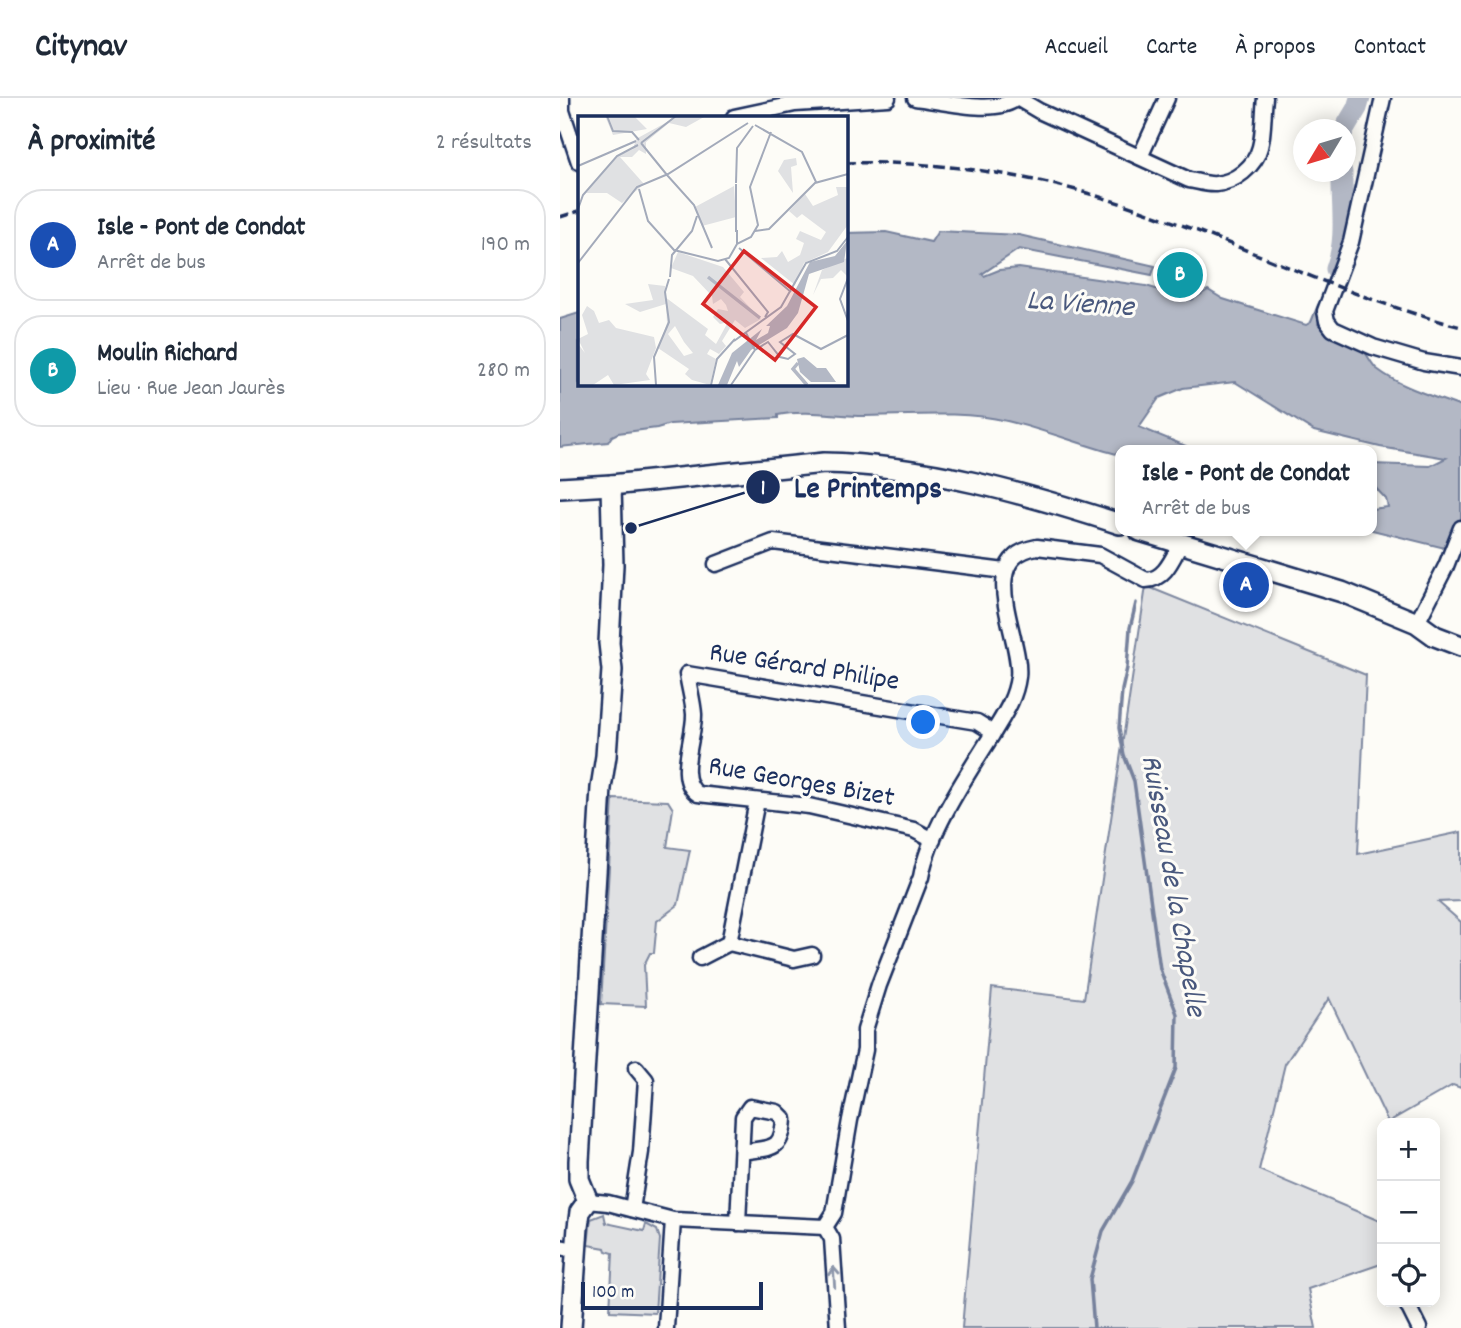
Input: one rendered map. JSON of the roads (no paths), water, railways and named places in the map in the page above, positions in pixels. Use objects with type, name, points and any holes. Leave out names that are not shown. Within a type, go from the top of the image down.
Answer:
[{"type":"main road","points":[[560,488],[850,463],[921,471],[1002,489],[1115,523]]},
{"type":"main road","points":[[571,1328],[568,1249],[580,1212],[588,1201],[579,1179],[579,1161],[601,788],[612,670],[609,643],[613,565],[611,485]]},
{"type":"main road","points":[[1157,536],[1342,592],[1418,623],[1435,636],[1461,646]]},
{"type":"main road","points":[[1418,623],[1433,624],[1461,635]]},
{"type":"street","points":[[562,98],[578,158]]},
{"type":"street","points":[[739,116],[795,104],[888,98]]},
{"type":"street","points":[[915,98],[994,108],[1011,103],[1017,98],[1039,111],[1189,180],[1214,185],[1229,181],[1253,163],[1260,148],[1265,98]]},
{"type":"street","points":[[1140,157],[1167,98]]},
{"type":"street","points":[[1383,98],[1351,242],[1325,311],[1327,321],[1333,329],[1373,347],[1424,362],[1461,368]]},
{"type":"street","points":[[1418,623],[1461,528]]},
{"type":"street","points":[[716,564],[773,542],[1005,571]]},
{"type":"street","points":[[825,1227],[834,1213],[865,1050],[865,1030],[879,985],[920,877],[924,859],[993,732],[1009,708],[1019,675],[1005,601],[1005,571],[1017,555],[1037,547],[1100,555],[1146,580],[1152,580],[1161,575],[1181,543]]},
{"type":"street","name":"Rue Gérard Philipe","points":[[687,674],[977,722],[993,732]]},
{"type":"street","name":"Rue Georges Bizet","points":[[687,674],[694,715],[686,779],[692,791],[698,794],[809,806],[914,830],[933,840]]},
{"type":"street","points":[[729,943],[757,801]]},
{"type":"street","points":[[700,958],[729,943],[794,959],[812,955]]},
{"type":"street","points":[[632,1209],[641,1152],[646,1080],[636,1068]]},
{"type":"street","points":[[738,1223],[742,1152]]},
{"type":"street","points":[[588,1201],[673,1220],[825,1227]]},
{"type":"street","points":[[666,1328],[673,1220]]},
{"type":"street","points":[[825,1227],[832,1239],[838,1328]]},
{"type":"street","points":[[1408,1307],[1419,1328]]},
{"type":"water","name":"La Vienne","points":[[938,231],[1019,235],[1155,266],[1152,275],[1019,249],[982,274],[984,276],[999,270],[1019,268],[1146,286],[1192,300],[1208,290],[1223,299],[1306,325],[1311,322],[1318,305],[1324,308],[1318,324],[1360,348],[1377,369],[1407,386],[1461,407],[1461,552],[1377,531],[1377,508],[1388,507],[1386,499],[1377,489],[1377,464],[1430,466],[1446,458],[1380,447],[1314,431],[1235,382],[1183,388],[1159,398],[1139,427],[1184,445],[1115,445],[1115,453],[989,418],[933,414],[858,416],[808,413],[778,415],[778,418],[670,424],[618,433],[608,442],[560,447],[560,319],[578,313],[578,385],[847,385],[847,233],[886,232],[931,242]]},
{"type":"waterway","points":[[1350,119],[1360,98]]},
{"type":"waterway","points":[[1336,269],[1343,233],[1342,182]]},
{"type":"waterway","name":"Ruisseau de la Chapelle","points":[[1094,1328],[1090,1279],[1103,1231],[1132,1181],[1176,1068],[1177,1014],[1160,969],[1134,781],[1124,755],[1119,728],[1130,628],[1136,603]]},
{"type":"railway","points":[[847,163],[962,168],[1020,177],[1076,190],[1173,222],[1364,296],[1461,327]]},
{"type":"railway","points":[[560,217],[578,211]]},
{"type":"place","name":"Moulin Richard","points":[[1180,275]]},
{"type":"place","name":"Le Printemps","points":[[631,528]]},
{"type":"place","name":"Isle - Pont de Condat","points":[[1246,585]]}]
